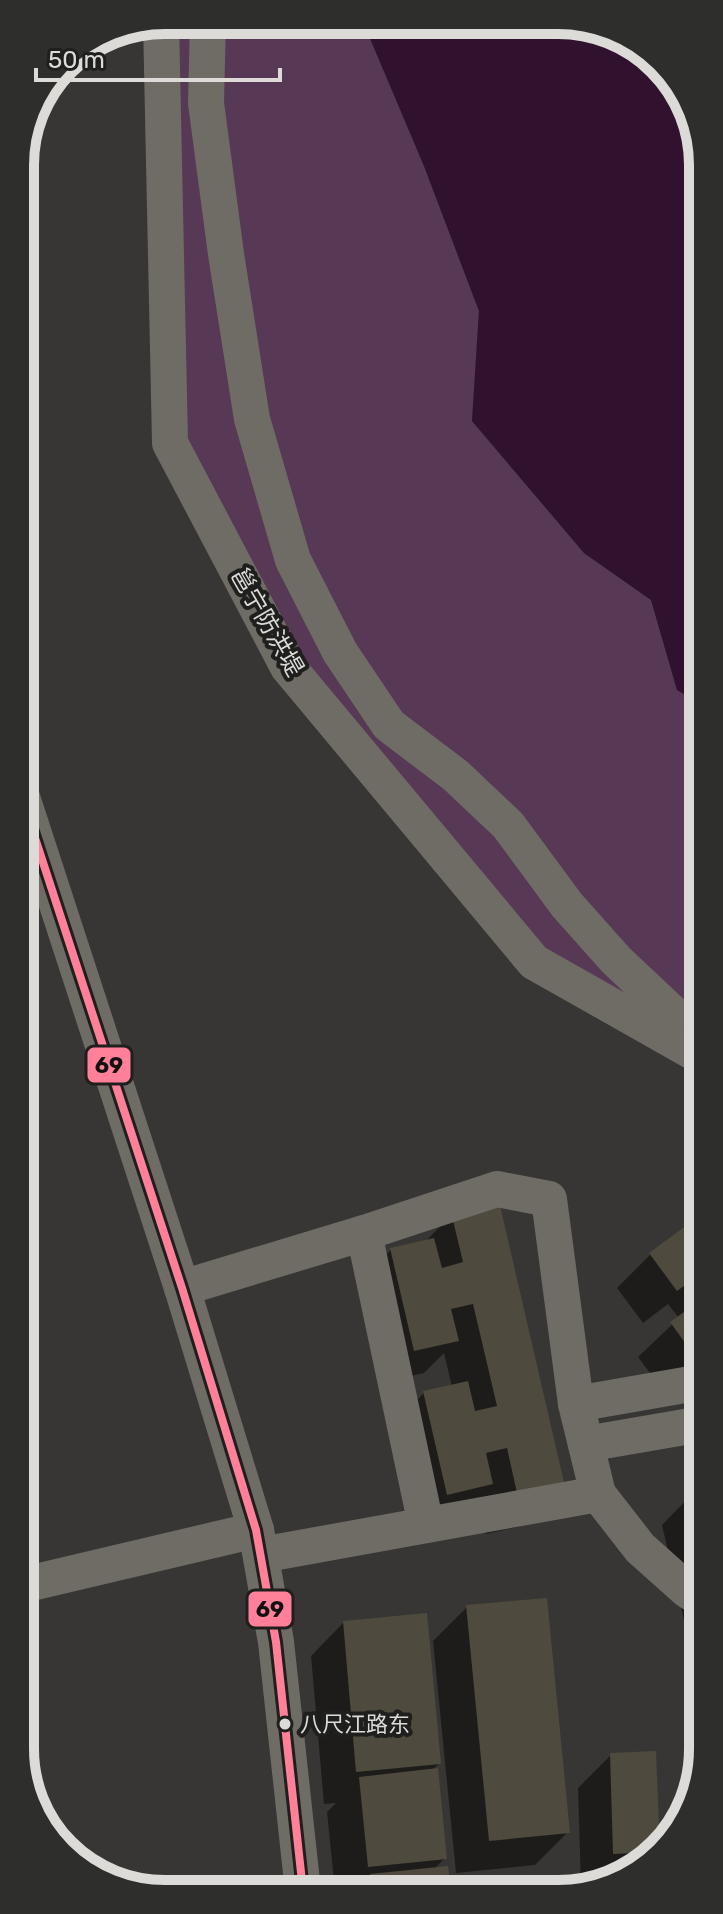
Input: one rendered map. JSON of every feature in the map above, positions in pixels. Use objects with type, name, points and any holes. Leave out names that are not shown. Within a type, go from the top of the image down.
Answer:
[{"type":"street","name":"邕宁防洪堤","points":[[161,34],[170,443],[288,667],[534,962],[689,1050]]},
{"type":"street","points":[[208,34],[206,103],[252,419],[293,560],[340,652],[389,725],[455,775],[508,825],[567,905],[596,938],[689,1028]]},
{"type":"street","points":[[34,834],[182,1288],[258,1543],[276,1642],[302,1880]]},
{"type":"street","points":[[182,1288],[497,1189],[549,1199],[576,1404],[598,1494],[640,1548],[689,1591]]},
{"type":"street","points":[[364,1233],[426,1525]]},
{"type":"street","points":[[576,1404],[689,1384]]},
{"type":"street","points":[[586,1444],[689,1426]]},
{"type":"street","points":[[34,1583],[258,1543],[426,1525],[598,1494]]},
{"type":"shaded area","points":[[165,34],[368,34],[424,166],[479,311],[472,421],[584,553],[651,600],[677,690],[689,697],[689,1050],[534,962],[288,667],[170,443]]},
{"type":"shaded area","points":[[368,34],[558,34],[584,37],[631,56],[651,72],[671,100],[682,123],[689,165],[689,697],[677,690],[651,600],[584,553],[472,421],[479,311],[424,166]]},
{"type":"building","points":[[499,1201],[566,1491],[519,1502],[507,1448],[486,1453],[493,1484],[447,1495],[423,1391],[468,1381],[475,1411],[497,1406],[473,1304],[451,1309],[459,1341],[414,1351],[390,1248],[434,1238],[442,1268],[463,1262],[451,1212]]},
{"type":"building","points":[[689,1224],[689,1282],[677,1291],[649,1253]]},
{"type":"building","points":[[689,1308],[689,1348],[670,1322]]},
{"type":"building","points":[[547,1598],[570,1833],[489,1841],[466,1605]]},
{"type":"building","points":[[427,1613],[441,1764],[356,1772],[343,1621]]},
{"type":"building","points":[[656,1751],[659,1831],[636,1853],[613,1854],[610,1753]]},
{"type":"building","points":[[438,1768],[447,1859],[368,1867],[359,1777]]},
{"type":"building","points":[[448,1866],[450,1880],[370,1880],[370,1874]]},
{"type":"transit line","name":"69","points":[[34,835],[182,1288],[256,1530],[276,1642],[302,1880]]},
{"type":"place","name":"八尺江路东","points":[[285,1724]]}]
